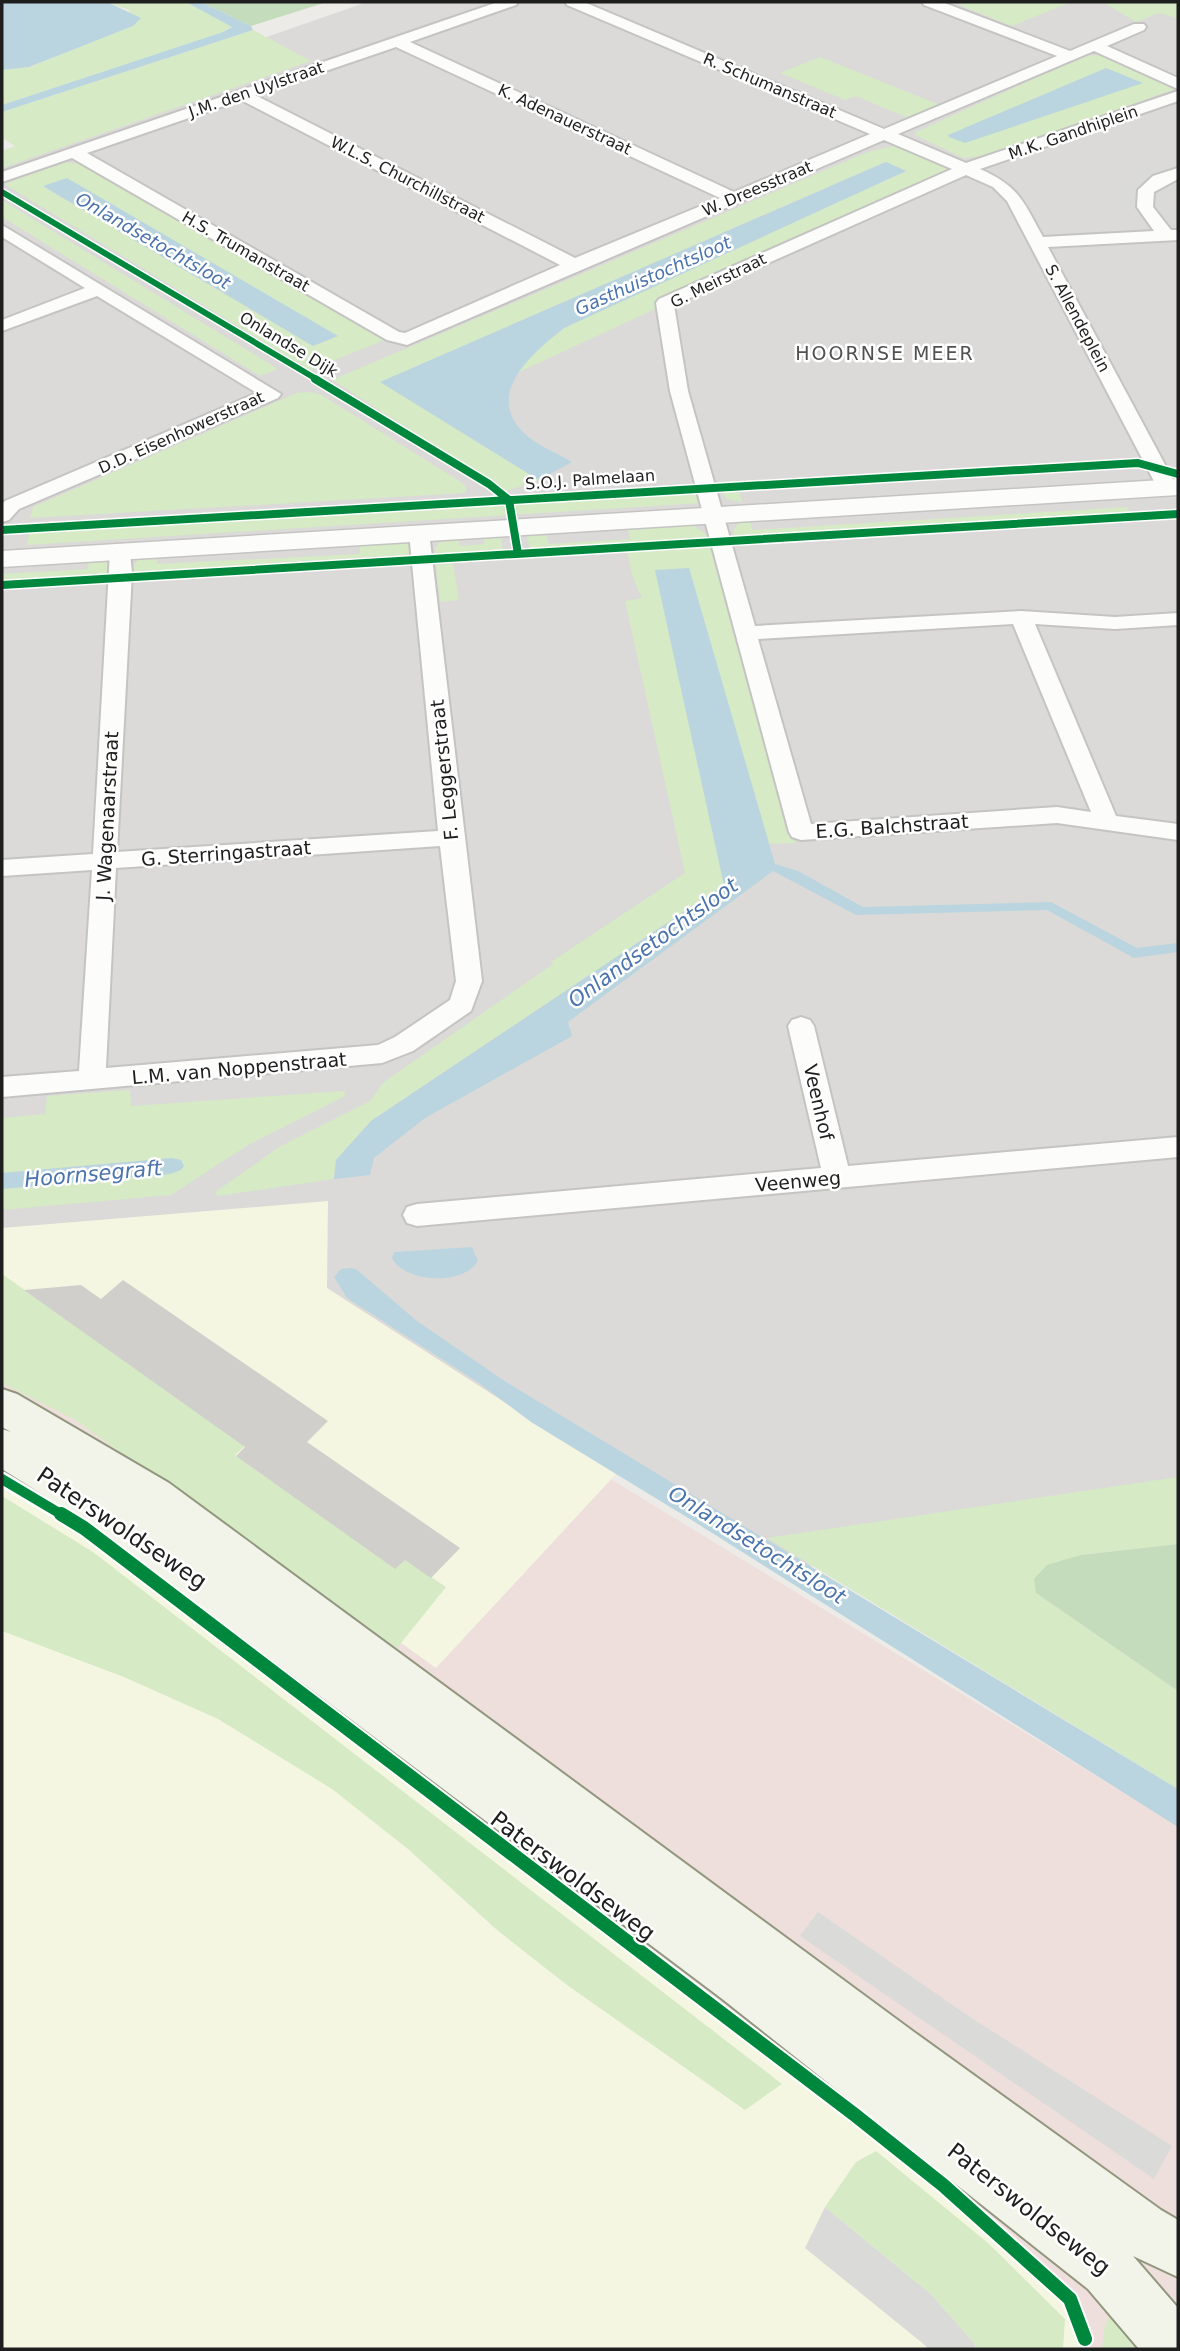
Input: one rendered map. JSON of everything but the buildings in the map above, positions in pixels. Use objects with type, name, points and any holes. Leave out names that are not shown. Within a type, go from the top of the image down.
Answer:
[{"type":"main road","name":"Paterswoldseweg","points":[[2,1406],[154,1496],[917,2067],[1140,2230],[1178,2249]]},
{"type":"main road","name":"Paterswoldseweg","points":[[2,1447],[118,1519],[739,1980],[1108,2269],[1168,2332]]},
{"type":"street","name":"J.M. den Uylstraat","points":[[2,177],[511,2]]},
{"type":"street","name":"R. Schumanstraat","points":[[572,2],[968,168]]},
{"type":"street","points":[[929,2],[1070,56]]},
{"type":"street","name":"W. Dreesstraat","points":[[420,333],[574,265],[1139,27]]},
{"type":"street","name":"K. Adenauerstraat","points":[[396,41],[734,198]]},
{"type":"street","points":[[1094,46],[1178,84]]},
{"type":"street","name":"W.L.S. Churchillstraat","points":[[241,94],[574,265]]},
{"type":"street","name":"M.K. Gandhiplein","points":[[968,168],[1178,96]]},
{"type":"street","name":"H.S. Trumanstraat","points":[[73,152],[393,337],[407,339],[420,333]]},
{"type":"street","name":"S. Allendeplein","points":[[968,168],[999,183],[1014,199],[1172,487]]},
{"type":"street","name":"G. Meirstraat","points":[[714,513],[679,391],[665,303],[968,168]]},
{"type":"street","points":[[1172,235],[1145,207],[1146,190],[1159,180],[1178,173]]},
{"type":"street","name":"D.D. Eisenhowerstraat","points":[[2,230],[271,394],[12,505],[2,516]]},
{"type":"street","points":[[1037,242],[1172,235]]},
{"type":"street","points":[[2,326],[99,289]]},
{"type":"street","points":[[2,559],[714,513],[1172,487]]},
{"type":"street","name":"E.G. Balchstraat","points":[[714,513],[801,832],[1057,814],[1178,832]]},
{"type":"street","name":"F. Leggerstraat","points":[[419,532],[469,981],[462,1005]]},
{"type":"street","name":"J. Wagenaarstraat","points":[[92,1080],[121,573],[120,552]]},
{"type":"street","points":[[1021,617],[1106,820]]},
{"type":"street","points":[[745,633],[1021,617],[1115,623],[1178,619]]},
{"type":"street","name":"G. Sterringastraat","points":[[2,869],[451,838]]},
{"type":"street","name":"L.M. van Noppenstraat","points":[[2,1087],[382,1054],[404,1044],[462,1005]]},
{"type":"street","name":"Veenhof","points":[[801,1026],[837,1178]]},
{"type":"street","name":"Veenweg","points":[[417,1215],[1178,1147]]},
{"type":"shaded area","points":[[367,2],[1138,2],[1178,17],[1178,1519],[793,1568],[185,1220],[2,1228],[2,161],[261,39]]},
{"type":"shaded area","points":[[1178,160],[1178,167],[1146,178],[1138,185],[1134,198],[1145,219],[1130,219],[1119,198],[1123,182],[1143,170]]},
{"type":"shaded area","points":[[1178,178],[1178,188],[1167,194],[1166,199],[1178,215],[1178,226],[1154,209],[1151,200],[1153,192]]},
{"type":"shaded area","points":[[328,1201],[327,1288],[616,1474],[436,1668],[100,1427],[2,1371],[2,1228]]},
{"type":"shaded area","points":[[233,1248],[1178,1826],[1178,2349],[2,2349],[2,1258]]},
{"type":"shaded area","points":[[2,1479],[84,1528],[943,2185],[1070,2299],[1085,2339],[1085,2349],[2,2349]]},
{"type":"shaded area","points":[[818,1912],[967,2015],[1172,2146],[1154,2179],[800,1936]]},
{"type":"shaded area","points":[[825,2207],[931,2294],[974,2343],[976,2349],[927,2349],[805,2248]]},
{"type":"green space","points":[[107,2],[186,2],[232,26],[223,32],[2,105],[2,70],[29,67],[133,26],[129,10]]},
{"type":"green space","points":[[201,2],[327,2],[251,26]]},
{"type":"green space","points":[[969,2],[1071,2],[1012,26],[959,5]]},
{"type":"green space","points":[[1103,2],[1178,2],[1178,18],[1159,13],[1136,22]]},
{"type":"green space","points":[[253,30],[311,61],[2,168],[2,151],[15,146],[2,138],[2,112]]},
{"type":"green space","points":[[820,57],[940,105],[908,118],[856,96],[845,100],[780,73]]},
{"type":"green space","points":[[1082,57],[1111,57],[1175,89],[992,155],[963,158],[915,135],[916,132]]},
{"type":"green space","points":[[905,146],[951,166],[947,173],[657,304],[655,309],[517,373],[529,356],[564,328],[906,171],[885,162],[381,382],[539,480],[507,491],[332,380],[868,152]]},
{"type":"green space","points":[[65,162],[87,165],[387,339],[310,370],[4,184]],"holes":[[[44,187],[337,336],[313,346]]]},
{"type":"green space","points":[[2,200],[278,369],[260,376],[2,217]]},
{"type":"green space","points":[[297,393],[320,394],[464,484],[467,489],[465,493],[30,518],[33,507]]},
{"type":"green space","points":[[1100,466],[1102,470],[739,490],[742,502],[726,499],[720,488]]},
{"type":"green space","points":[[700,492],[703,503],[27,545],[30,530],[494,501],[520,502]]},
{"type":"green space","points":[[1127,507],[1129,512],[735,536],[733,531],[740,521],[749,518],[753,530]]},
{"type":"green space","points":[[691,524],[710,537],[530,549],[526,532],[545,531],[549,544],[630,539],[627,525]]},
{"type":"green space","points":[[500,533],[503,550],[435,555],[435,548],[443,539],[458,536],[460,546],[484,544],[483,534]]},
{"type":"green space","points":[[400,540],[412,547],[415,554],[133,572],[138,561],[157,554],[157,564],[360,554],[359,541]]},
{"type":"green space","points":[[713,547],[795,843],[769,844],[689,569],[655,570],[724,885],[371,1121],[336,1160],[334,1179],[218,1196],[215,1192],[281,1146],[370,1101],[384,1082],[553,964],[551,962],[685,873],[625,601],[642,598],[633,578],[627,552]]},
{"type":"green space","points":[[89,557],[109,564],[109,574],[2,580],[2,574],[88,569]]},
{"type":"green space","points":[[453,564],[459,600],[440,602],[436,565]]},
{"type":"green space","points":[[130,1090],[131,1106],[344,1091],[345,1096],[248,1145],[171,1195],[2,1210],[2,1189],[170,1174],[172,1158],[2,1173],[2,1118],[45,1114],[47,1096]]},
{"type":"green space","points":[[2,1274],[245,1446],[235,1455],[394,1568],[404,1559],[446,1587],[397,1648],[75,1420],[2,1383]]},
{"type":"green space","points":[[1178,1477],[1178,1544],[1081,1555],[1036,1593],[1178,1691],[1178,1789],[767,1538]]},
{"type":"green space","points":[[2,1496],[93,1552],[782,2084],[745,2110],[567,1985],[497,1930],[408,1849],[332,1789],[218,1719],[124,1677],[2,1631]]},
{"type":"green space","points":[[1178,1544],[1178,1691],[1036,1593],[1034,1579],[1047,1565],[1081,1555]]},
{"type":"green space","points":[[876,2151],[988,2243],[1065,2319],[1063,2349],[976,2349],[974,2343],[931,2294],[825,2207],[856,2162]]},
{"type":"green space","points":[[1118,2299],[1134,2337],[1135,2349],[1102,2349],[1105,2325]]},
{"type":"water","points":[[2,2],[107,2],[141,18],[133,26],[29,67],[2,70]]},
{"type":"water","points":[[186,2],[201,2],[251,26],[253,30],[2,112],[2,105],[232,27]]},
{"type":"water","points":[[1106,68],[1143,83],[965,143],[948,135]]},
{"type":"water","name":"Gasthuistochtsloot","points":[[886,162],[906,171],[564,328],[539,349],[517,375],[511,389],[509,404],[513,419],[530,438],[572,462],[539,480],[380,382]]},
{"type":"water","name":"Onlandsetochtsloot","points":[[67,178],[338,336],[313,346],[43,186]]},
{"type":"water","name":"Onlandsetochtsloot","points":[[689,568],[775,864],[798,871],[863,907],[1051,902],[1137,948],[1178,943],[1178,952],[1134,958],[1047,910],[856,915],[773,871],[568,1022],[572,1036],[425,1118],[374,1158],[370,1175],[334,1179],[336,1160],[371,1121],[724,885],[655,570]]},
{"type":"water","name":"Hoornsegraft","points":[[172,1158],[181,1160],[184,1166],[170,1174],[2,1189],[2,1173]]},
{"type":"water","points":[[472,1247],[478,1261],[471,1269],[448,1278],[421,1277],[409,1273],[392,1258],[394,1252]]},
{"type":"water","name":"Onlandsetochtsloot","points":[[341,1269],[356,1269],[417,1321],[506,1382],[1178,1789],[1178,1827],[698,1524],[531,1422],[479,1383],[347,1298],[334,1277]]},
{"type":"cycle path","name":"Onlandse Dijk","points":[[2,192],[489,484],[509,500],[518,554]]},
{"type":"cycle path","name":"S.O.J. Palmelaan","points":[[2,530],[1138,463],[1178,474]]},
{"type":"cycle path","points":[[2,585],[1178,514]]},
{"type":"cycle path","points":[[2,1479],[84,1528],[855,2115],[943,2185],[1070,2299],[1085,2339]]},
{"type":"district","name":"HOORNSE MEER","points":[[885,353]]}]
